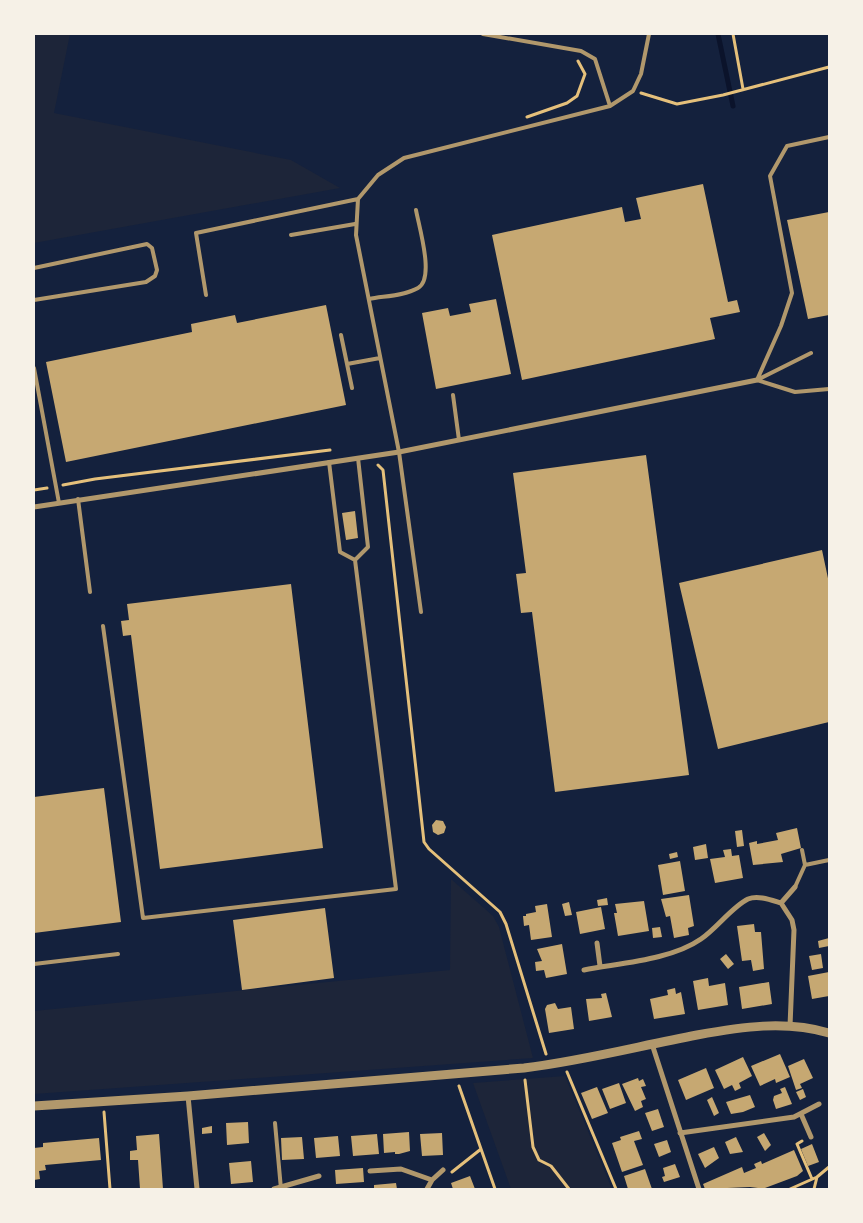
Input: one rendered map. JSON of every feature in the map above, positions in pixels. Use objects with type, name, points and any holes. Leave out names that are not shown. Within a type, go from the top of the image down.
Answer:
[{"type":"street","points":[[34,507],[399,452],[757,380]]},
{"type":"street","points":[[781,903],[795,887]]},
{"type":"street","points":[[584,970],[680,951],[701,939],[749,898],[768,899],[781,903],[792,920],[794,930],[790,1026]]},
{"type":"street","points":[[597,943],[600,966]]},
{"type":"street","points":[[34,1106],[188,1096],[524,1068],[557,1064],[652,1043],[754,1025],[790,1026],[829,1033]]},
{"type":"street","points":[[652,1043],[699,1189]]},
{"type":"street","points":[[188,1096],[197,1189]]},
{"type":"street","points":[[680,1133],[801,1114],[819,1104]]},
{"type":"street","points":[[801,1114],[811,1137]]},
{"type":"street","points":[[370,1171],[401,1169],[432,1180]]},
{"type":"street","points":[[427,1189],[432,1180],[443,1170]]},
{"type":"street","points":[[274,1189],[284,1188],[319,1176]]},
{"type":"lane","points":[[483,34],[581,51],[594,59],[610,106]]},
{"type":"lane","points":[[421,612],[399,452],[355,224],[358,198],[378,175],[404,158],[610,106],[633,91],[641,74],[649,34]]},
{"type":"lane","points":[[757,380],[781,326],[792,293],[770,176],[787,146],[829,138]]},
{"type":"lane","points":[[206,295],[196,232],[358,198]]},
{"type":"lane","points":[[369,299],[408,292],[420,288],[426,280],[426,261],[416,210]]},
{"type":"lane","points":[[291,235],[355,224]]},
{"type":"lane","points":[[34,268],[147,244],[152,248],[157,270],[156,276],[146,282],[34,300]]},
{"type":"lane","points":[[341,335],[352,388]]},
{"type":"lane","points":[[757,380],[811,353]]},
{"type":"lane","points":[[347,364],[380,358]]},
{"type":"lane","points":[[34,368],[59,503]]},
{"type":"lane","points":[[757,380],[795,392],[829,389]]},
{"type":"lane","points":[[453,395],[459,440]]},
{"type":"lane","points":[[355,560],[368,547],[358,458]]},
{"type":"lane","points":[[329,462],[340,552],[355,560]]},
{"type":"lane","points":[[78,499],[90,592]]},
{"type":"lane","points":[[104,626],[143,918],[396,889],[355,560]]},
{"type":"lane","points":[[795,887],[805,865],[802,850]]},
{"type":"lane","points":[[805,865],[829,860]]},
{"type":"lane","points":[[34,964],[118,954]]},
{"type":"lane","points":[[275,1123],[284,1188]]},
{"type":"path","points":[[733,34],[743,89]]},
{"type":"path","points":[[522,128],[527,115],[567,103],[577,96],[585,74],[578,61],[568,49]]},
{"type":"path","points":[[633,91],[677,104],[723,95],[829,67]]},
{"type":"path","points":[[34,490],[95,479],[332,450]]},
{"type":"path","points":[[372,456],[382,470],[424,842],[429,849],[500,912],[506,924],[548,1060],[557,1064],[566,1072],[616,1189]]},
{"type":"path","points":[[524,1068],[533,1147],[539,1160],[551,1166],[569,1189]]},
{"type":"path","points":[[456,1075],[495,1189]]},
{"type":"path","points":[[104,1102],[110,1189]]},
{"type":"path","points":[[811,1137],[797,1144],[812,1179]]},
{"type":"path","points":[[443,1170],[449,1175],[481,1149]]},
{"type":"path","points":[[790,1189],[817,1177],[829,1167]]},
{"type":"path","points":[[814,1189],[817,1177]]},
{"type":"shaded area","points":[[34,34],[70,34],[54,113],[291,160],[340,188],[34,243]]},
{"type":"shaded area","points":[[451,879],[493,916],[499,927],[533,1058],[34,1094],[34,1011],[450,970]]},
{"type":"shaded area","points":[[565,1076],[612,1189],[511,1189],[473,1083]]},
{"type":"building","points":[[703,184],[728,302],[737,300],[740,312],[710,318],[715,339],[522,380],[492,235],[622,207],[625,222],[641,219],[636,198]]},
{"type":"building","points":[[829,212],[829,315],[808,319],[787,220]]},
{"type":"building","points":[[496,299],[511,374],[436,389],[422,313],[448,308],[450,316],[471,312],[469,304]]},
{"type":"building","points":[[326,305],[346,405],[66,462],[46,362],[192,332],[191,324],[235,315],[237,323]]},
{"type":"building","points":[[646,455],[689,775],[555,792],[532,612],[521,613],[516,574],[526,573],[513,473]]},
{"type":"building","points":[[355,511],[358,538],[346,540],[342,513]]},
{"type":"building","points":[[822,550],[829,583],[829,722],[718,749],[679,583]]},
{"type":"building","points":[[291,584],[323,848],[160,869],[131,635],[123,636],[121,621],[129,620],[127,604]]},
{"type":"building","points":[[104,788],[121,922],[34,933],[34,797]]},
{"type":"building","points":[[436,820],[443,821],[446,827],[444,833],[438,835],[433,832],[432,825]]},
{"type":"building","points":[[797,828],[801,848],[781,854],[783,862],[753,865],[749,843],[757,841],[757,844],[778,840],[776,833]]},
{"type":"building","points":[[742,830],[744,846],[737,847],[735,831]]},
{"type":"building","points":[[706,844],[708,858],[695,860],[693,847]]},
{"type":"building","points":[[731,849],[732,856],[739,855],[743,878],[715,883],[710,859],[725,857],[723,850]]},
{"type":"building","points":[[677,852],[678,857],[670,859],[669,854]]},
{"type":"building","points":[[680,861],[685,891],[663,895],[658,865]]},
{"type":"building","points":[[689,895],[694,926],[688,928],[689,935],[674,938],[670,916],[666,917],[661,899]]},
{"type":"building","points":[[607,898],[608,905],[598,906],[597,900]]},
{"type":"building","points":[[644,901],[649,931],[618,936],[614,913],[617,913],[615,904]]},
{"type":"building","points":[[569,902],[572,915],[565,916],[562,904]]},
{"type":"building","points":[[547,904],[552,937],[531,940],[529,925],[524,926],[523,916],[536,912],[535,906]]},
{"type":"building","points":[[601,907],[605,929],[580,934],[576,912]]},
{"type":"building","points":[[325,908],[334,978],[242,990],[233,920]]},
{"type":"building","points":[[754,924],[755,932],[761,932],[764,969],[753,971],[751,960],[742,961],[737,926]]},
{"type":"building","points":[[660,927],[662,937],[653,938],[652,928]]},
{"type":"building","points":[[829,938],[829,946],[819,948],[818,941]]},
{"type":"building","points":[[562,944],[567,974],[546,978],[544,970],[536,971],[535,962],[542,961],[537,949]]},
{"type":"building","points":[[726,954],[734,964],[728,969],[720,959]]},
{"type":"building","points":[[821,954],[823,968],[812,970],[809,956]]},
{"type":"building","points":[[829,972],[829,996],[812,999],[808,976]]},
{"type":"building","points":[[708,978],[709,986],[725,983],[728,1005],[698,1010],[693,981]]},
{"type":"building","points":[[769,982],[772,1004],[742,1009],[739,987]]},
{"type":"building","points":[[675,988],[676,994],[681,992],[685,1014],[654,1019],[650,999],[668,995],[667,990]]},
{"type":"building","points":[[606,993],[612,1017],[589,1021],[586,999],[602,998],[601,994]]},
{"type":"building","points":[[555,1003],[558,1009],[571,1007],[574,1029],[549,1033],[545,1009],[547,1005]]},
{"type":"building","points":[[780,1054],[790,1077],[776,1083],[775,1079],[760,1086],[751,1066]]},
{"type":"building","points":[[743,1057],[752,1076],[739,1083],[741,1088],[735,1091],[732,1085],[724,1089],[715,1070]]},
{"type":"building","points":[[804,1059],[813,1078],[800,1084],[802,1088],[796,1090],[788,1066]]},
{"type":"building","points":[[706,1068],[714,1088],[686,1100],[678,1080]]},
{"type":"building","points":[[638,1078],[639,1081],[643,1079],[646,1086],[641,1087],[646,1099],[641,1101],[643,1107],[635,1111],[622,1084]]},
{"type":"building","points":[[619,1083],[626,1103],[610,1109],[602,1089]]},
{"type":"building","points":[[597,1087],[608,1113],[592,1119],[581,1093]]},
{"type":"building","points":[[785,1087],[792,1104],[776,1109],[773,1100],[774,1096],[782,1093],[780,1089]]},
{"type":"building","points":[[803,1089],[806,1097],[800,1100],[796,1092]]},
{"type":"building","points":[[750,1095],[755,1107],[731,1114],[726,1102]]},
{"type":"building","points":[[712,1097],[719,1113],[714,1116],[707,1100]]},
{"type":"building","points":[[658,1109],[664,1127],[652,1131],[645,1113]]},
{"type":"building","points":[[248,1122],[249,1143],[227,1145],[226,1123]]},
{"type":"building","points":[[212,1126],[212,1133],[202,1134],[202,1128]]},
{"type":"building","points":[[639,1131],[642,1139],[634,1141],[643,1165],[622,1172],[612,1143],[621,1140],[620,1137]]},
{"type":"building","points":[[409,1132],[410,1151],[399,1154],[395,1154],[395,1152],[384,1153],[383,1134]]},
{"type":"building","points":[[442,1133],[443,1155],[422,1156],[420,1134]]},
{"type":"building","points":[[764,1133],[771,1145],[765,1151],[757,1137]]},
{"type":"building","points":[[159,1134],[163,1189],[140,1189],[138,1160],[130,1160],[130,1151],[137,1150],[136,1136]]},
{"type":"building","points":[[377,1134],[379,1154],[353,1156],[351,1136]]},
{"type":"building","points":[[338,1136],[340,1156],[316,1158],[314,1138]]},
{"type":"building","points":[[302,1137],[304,1159],[282,1160],[281,1138]]},
{"type":"building","points":[[736,1137],[743,1152],[730,1154],[725,1142]]},
{"type":"building","points":[[99,1138],[101,1160],[45,1165],[46,1170],[39,1171],[40,1179],[34,1180],[34,1148],[43,1147],[43,1143]]},
{"type":"building","points":[[667,1140],[671,1152],[659,1157],[654,1144]]},
{"type":"building","points":[[812,1144],[819,1162],[808,1166],[801,1149]]},
{"type":"building","points":[[714,1147],[719,1158],[705,1168],[698,1154]]},
{"type":"building","points":[[794,1150],[803,1171],[797,1176],[765,1189],[750,1187],[705,1189],[703,1184],[742,1167],[744,1173],[756,1168],[754,1164],[761,1161],[762,1164]]},
{"type":"building","points":[[251,1161],[253,1182],[231,1184],[229,1163]]},
{"type":"building","points":[[675,1164],[680,1177],[664,1182],[662,1177],[665,1176],[663,1168]]},
{"type":"building","points":[[363,1168],[364,1182],[336,1184],[335,1170]]},
{"type":"building","points":[[645,1169],[652,1189],[628,1189],[624,1176]]},
{"type":"building","points":[[470,1176],[475,1189],[453,1189],[451,1183]]},
{"type":"building","points":[[396,1183],[397,1189],[374,1189],[374,1185]]},
{"type":"waterway","points":[[718,34],[733,106]]}]
